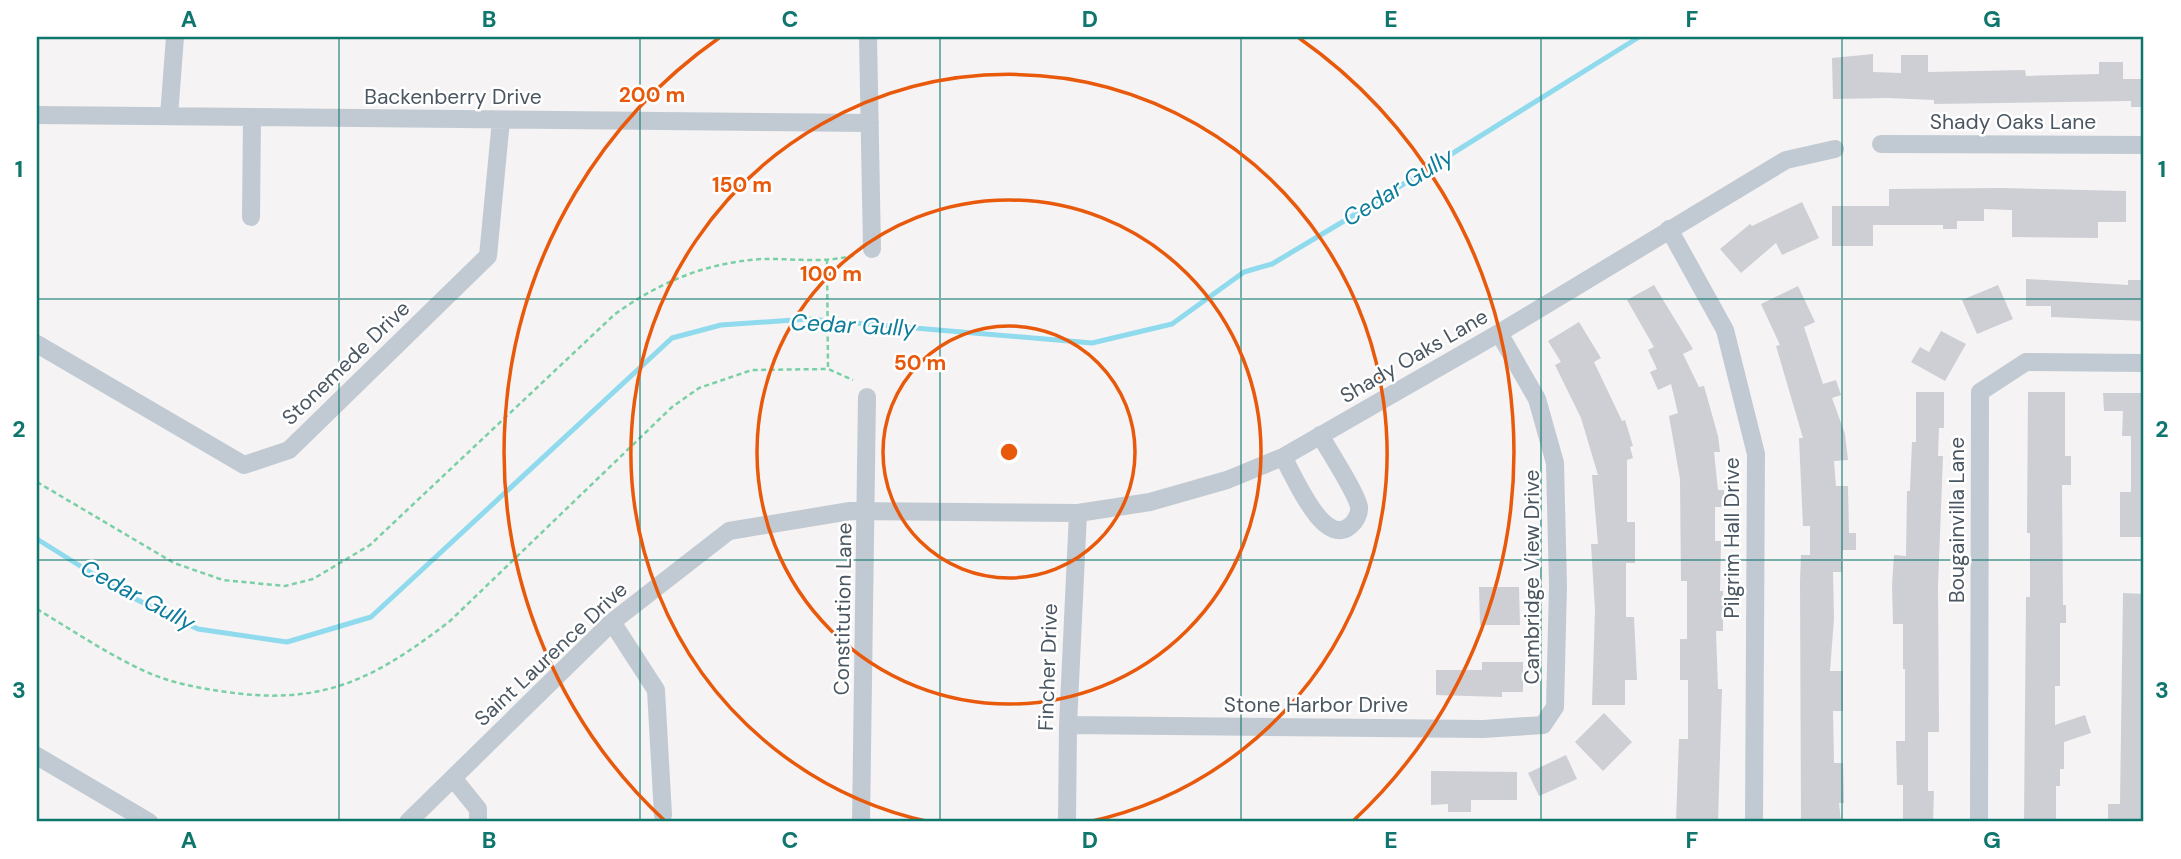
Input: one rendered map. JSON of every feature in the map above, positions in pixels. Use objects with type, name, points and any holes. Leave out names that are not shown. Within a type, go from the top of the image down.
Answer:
[{"type":"street","points":[[169,116],[175,37]]},
{"type":"street","points":[[868,37],[872,248]]},
{"type":"street","name":"Backenberry Drive","points":[[37,115],[870,123]]},
{"type":"street","points":[[251,217],[252,118]]},
{"type":"street","name":"Stonemede Drive","points":[[37,344],[244,465],[289,450],[488,256],[502,120]]},
{"type":"street","name":"Shady Oaks Lane","points":[[1881,145],[2144,145]]},
{"type":"street","name":"Shady Oaks Lane","points":[[985,513],[1078,513],[1163,498],[1227,480],[1283,457],[1499,333],[1786,160],[1835,149]]},
{"type":"street","name":"Pilgrim Hall Drive","points":[[1670,229],[1725,330],[1756,454],[1754,822]]},
{"type":"street","name":"Cambridge View Drive","points":[[1499,333],[1537,399],[1555,463],[1558,586],[1555,707]]},
{"type":"street","name":"Bougainvilla Lane","points":[[1979,822],[1980,392],[2026,362],[2144,362]]},
{"type":"street","name":"Constitution Lane","points":[[861,822],[867,397]]},
{"type":"street","points":[[1283,457],[1322,524],[1335,531],[1347,529],[1356,521],[1359,507],[1320,435]]},
{"type":"street","name":"Saint Laurence Drive","points":[[418,819],[453,778],[612,622],[729,531],[867,511],[985,513]]},
{"type":"street","name":"Fincher Drive","points":[[1067,822],[1068,725],[1078,513]]},
{"type":"street","points":[[612,622],[656,690],[663,815]]},
{"type":"street","name":"Stone Harbor Drive","points":[[1068,725],[1483,729],[1543,724],[1555,707]]},
{"type":"street","points":[[37,756],[149,822]]},
{"type":"street","points":[[453,778],[478,809],[478,822]]},
{"type":"path","points":[[37,481],[174,563],[223,580],[285,586],[313,579],[370,545],[606,321],[640,296],[667,281],[702,269],[760,259],[854,256]]},
{"type":"path","points":[[827,258],[828,369]]},
{"type":"path","points":[[37,609],[140,669],[188,686],[259,697],[308,695],[343,687],[413,649],[450,621],[672,407],[699,388],[752,370],[828,369],[853,380]]},
{"type":"building","points":[[1873,54],[1873,72],[1901,73],[1901,55],[1928,55],[1928,72],[2025,70],[2026,76],[2099,74],[2099,62],[2123,62],[2123,79],[2144,79],[2144,107],[2131,107],[2131,101],[1934,104],[1934,100],[1833,99],[1832,58]]},
{"type":"building","points":[[1889,189],[2126,191],[2126,222],[2098,222],[2098,238],[2012,237],[2012,210],[1984,209],[1984,221],[1957,221],[1957,229],[1943,229],[1943,225],[1873,225],[1873,246],[1832,246],[1832,206],[1889,206]]},
{"type":"building","points":[[1802,202],[1819,238],[1782,255],[1776,243],[1741,273],[1720,249],[1750,224],[1752,226]]},
{"type":"building","points":[[2026,279],[2128,285],[2128,280],[2144,280],[2144,321],[2051,317],[2051,306],[2026,306]]},
{"type":"building","points":[[1654,285],[1693,349],[1683,354],[1699,387],[1704,386],[1720,452],[1714,452],[1718,490],[1724,490],[1724,507],[1715,507],[1715,541],[1721,541],[1720,591],[1723,591],[1723,631],[1716,631],[1718,689],[1722,689],[1718,822],[1676,822],[1679,739],[1688,739],[1688,680],[1680,680],[1680,639],[1687,639],[1687,581],[1681,581],[1680,479],[1669,416],[1678,413],[1671,384],[1658,390],[1650,372],[1657,369],[1648,350],[1654,347],[1627,300]]},
{"type":"building","points":[[1998,285],[2013,319],[1977,334],[1962,300]]},
{"type":"building","points":[[1798,286],[1815,322],[1804,327],[1823,384],[1836,380],[1841,395],[1832,398],[1845,434],[1848,460],[1834,461],[1836,486],[1848,486],[1849,533],[1856,533],[1856,550],[1842,550],[1842,572],[1833,572],[1834,618],[1830,671],[1843,671],[1843,711],[1833,711],[1834,763],[1843,763],[1844,803],[1839,803],[1841,822],[1801,822],[1800,581],[1801,555],[1810,555],[1810,526],[1803,526],[1799,438],[1803,438],[1776,346],[1780,345],[1761,304]]},
{"type":"building","points":[[1579,322],[1601,358],[1594,362],[1622,421],[1625,420],[1633,446],[1630,447],[1633,458],[1627,460],[1627,522],[1635,522],[1635,563],[1626,563],[1626,617],[1634,617],[1637,680],[1625,680],[1625,705],[1592,705],[1595,610],[1591,544],[1598,544],[1592,475],[1598,475],[1581,418],[1555,365],[1561,362],[1548,341]]},
{"type":"building","points":[[1941,331],[1966,344],[1945,381],[1911,362],[1920,347],[1929,352]]},
{"type":"building","points":[[1916,392],[1944,392],[1944,428],[1939,428],[1938,456],[1943,456],[1938,585],[1939,732],[1928,732],[1928,791],[1934,791],[1933,822],[1903,822],[1903,785],[1897,785],[1896,741],[1905,741],[1905,669],[1903,624],[1893,624],[1892,585],[1894,555],[1906,556],[1907,491],[1910,491],[1912,442],[1916,442]]},
{"type":"building","points":[[2028,392],[2065,392],[2065,456],[2071,456],[2071,485],[2062,485],[2063,605],[2066,605],[2066,623],[2060,623],[2060,686],[2055,686],[2055,725],[2085,715],[2091,733],[2064,742],[2064,769],[2060,769],[2060,786],[2056,786],[2056,822],[2024,822],[2026,597],[2030,597],[2030,533],[2027,533]]},
{"type":"building","points":[[2103,393],[2144,393],[2144,537],[2120,537],[2120,492],[2131,492],[2131,436],[2122,436],[2123,411],[2104,411]]},
{"type":"building","points":[[1479,587],[1519,587],[1520,625],[1480,625]]},
{"type":"building","points":[[2123,593],[2144,594],[2144,822],[2108,822],[2108,804],[2120,804]]},
{"type":"building","points":[[1482,662],[1523,662],[1523,692],[1502,692],[1502,697],[1436,695],[1436,670],[1482,670]]},
{"type":"building","points":[[1604,713],[1632,742],[1603,771],[1575,742]]},
{"type":"building","points":[[1566,755],[1577,779],[1539,796],[1528,773]]},
{"type":"building","points":[[1431,771],[1517,772],[1517,800],[1471,800],[1471,812],[1448,812],[1448,804],[1431,805]]},
{"type":"waterway","name":"Cedar Gully","points":[[37,539],[125,594],[198,629],[287,642],[371,617],[672,338],[721,325],[808,319],[1092,343],[1172,324],[1244,272],[1272,264],[1639,37]]}]
